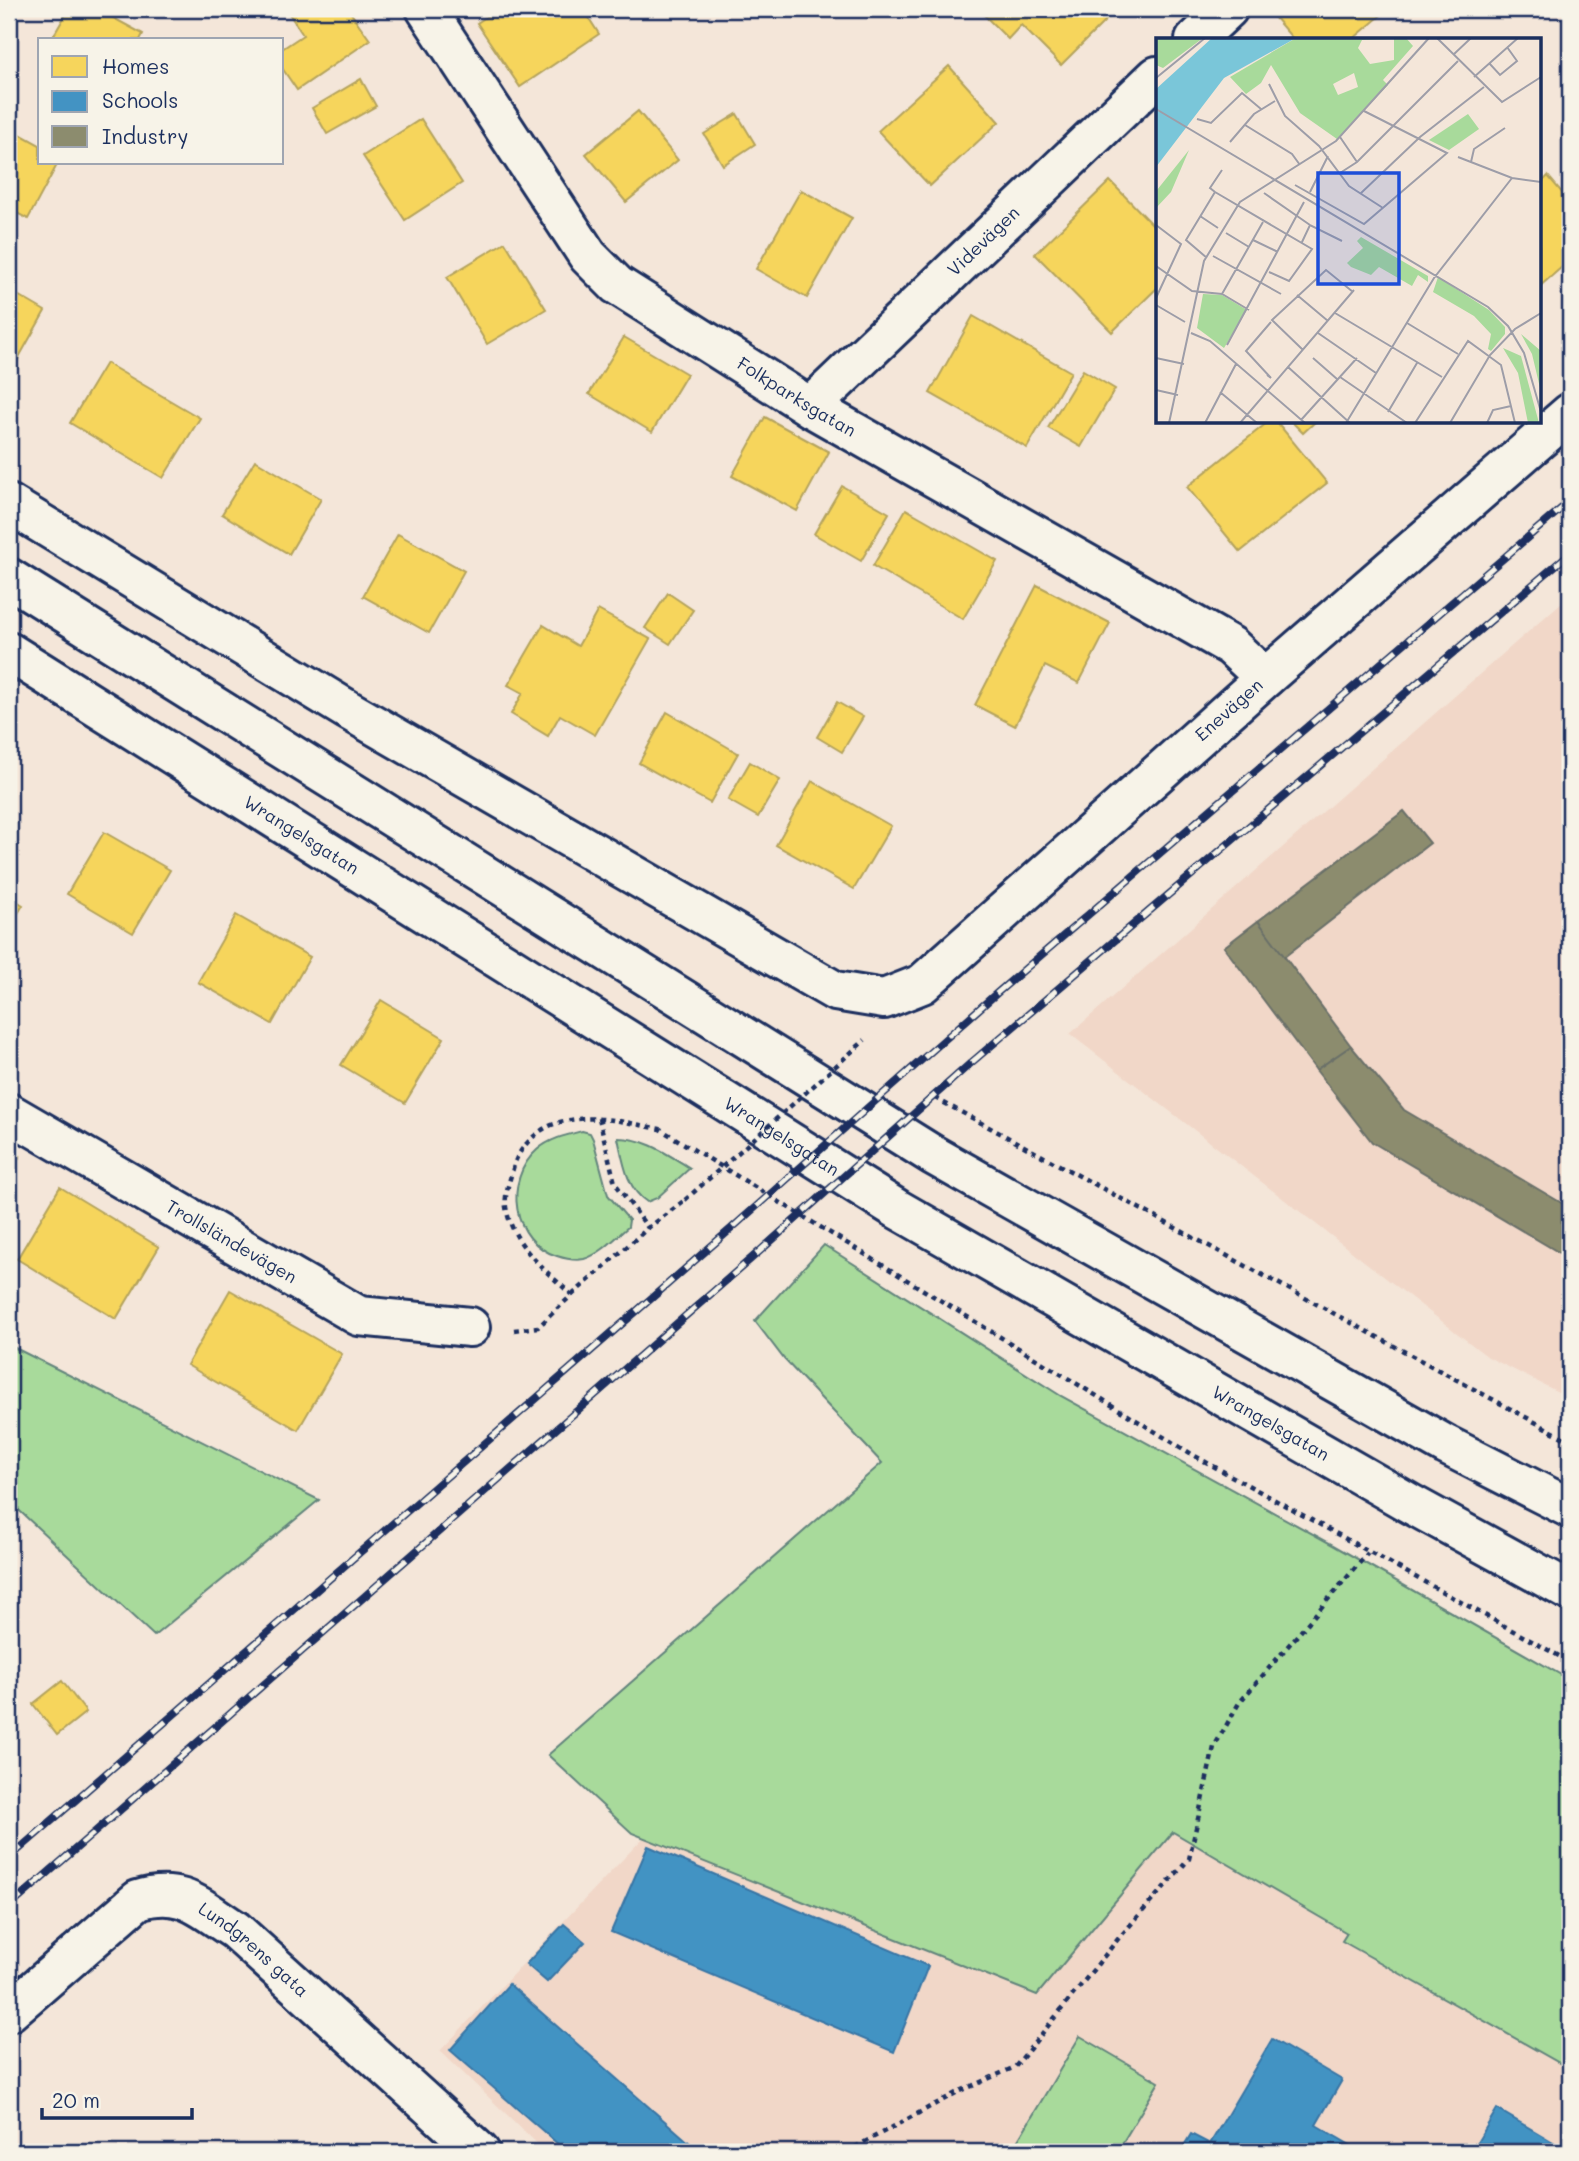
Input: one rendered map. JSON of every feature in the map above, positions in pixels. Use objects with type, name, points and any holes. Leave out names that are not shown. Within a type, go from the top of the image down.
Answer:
[{"type":"street","name":"Folkparksgatan","points":[[426,9],[588,256],[617,285],[810,407],[1231,646],[1265,678]]},
{"type":"street","points":[[1197,38],[1228,9]]},
{"type":"street","name":"Videvägen","points":[[810,407],[1156,77]]},
{"type":"street","name":"Enevägen","points":[[9,505],[348,710],[835,991],[884,999],[922,984],[1265,678],[1570,413]]},
{"type":"street","points":[[9,578],[933,1155],[1434,1438],[1570,1508]]},
{"type":"street","name":"Wrangelsgatan","points":[[9,652],[897,1209],[1411,1504],[1570,1591]]},
{"type":"street","name":"Trollsländevägen","points":[[9,1113],[359,1316],[470,1327]]},
{"type":"street","name":"Lundgrens gata","points":[[9,2012],[138,1900],[166,1895],[192,1900],[235,1930],[480,2152]]},
{"type":"path","points":[[470,1327],[511,1331],[538,1326],[865,1040]]},
{"type":"path","points":[[841,1046],[852,1053]]},
{"type":"path","points":[[925,1093],[1570,1441]]},
{"type":"path","points":[[599,1118],[615,1183],[648,1228]]},
{"type":"path","points":[[572,1296],[533,1260],[512,1227],[505,1205],[516,1159],[534,1136],[553,1124],[599,1118],[660,1129],[1183,1449],[1570,1662]]},
{"type":"path","points":[[846,2152],[956,2093],[1016,2067],[1118,1939],[1189,1859],[1214,1747],[1239,1703],[1368,1553]]},
{"type":"shaded area","points":[[1570,595],[1570,1398],[1488,1357],[1070,1034]]},
{"type":"shaded area","points":[[1570,1692],[1570,2152],[546,2152],[440,2051],[644,1837],[1037,1995],[1173,1832]]},
{"type":"green space","points":[[582,1131],[590,1133],[593,1139],[608,1195],[629,1220],[628,1227],[602,1250],[590,1257],[574,1260],[542,1249],[530,1238],[517,1209],[517,1193],[519,1177],[537,1150],[552,1140]]},
{"type":"green space","points":[[618,1138],[647,1144],[690,1168],[657,1198],[647,1202],[630,1181]]},
{"type":"green space","points":[[824,1245],[1061,1396],[1333,1545],[1570,1680],[1570,2069],[1342,1941],[1347,1933],[1173,1832],[1037,1995],[632,1833],[548,1755],[882,1463],[784,1359],[755,1321]]},
{"type":"green space","points":[[9,1345],[319,1500],[154,1636],[9,1501]]},
{"type":"green space","points":[[1080,2036],[1159,2082],[1117,2152],[1011,2152]]},
{"type":"building: Homes","points":[[69,9],[97,9],[143,34],[141,38],[52,38]]},
{"type":"building: Homes","points":[[286,9],[348,9],[370,40],[297,90],[284,71],[284,48],[303,35]]},
{"type":"building: Homes","points":[[498,9],[583,9],[599,34],[520,87],[477,23]]},
{"type":"building: Homes","points":[[978,9],[1117,9],[1061,65],[1021,25],[1008,39]]},
{"type":"building: Homes","points":[[1267,9],[1386,11],[1354,38],[1292,38]]},
{"type":"building: Homes","points":[[949,66],[999,122],[930,186],[878,131]]},
{"type":"building: Homes","points":[[361,79],[376,106],[327,134],[312,108]]},
{"type":"building: Homes","points":[[638,111],[678,160],[626,202],[586,154]]},
{"type":"building: Homes","points":[[737,114],[755,144],[723,165],[704,134]]},
{"type":"building: Homes","points":[[421,119],[462,183],[405,220],[363,156]]},
{"type":"building: Homes","points":[[9,128],[38,144],[38,164],[57,164],[28,219],[9,209]]},
{"type":"building: Homes","points":[[1548,176],[1570,202],[1570,260],[1540,286],[1540,184]]},
{"type":"building: Homes","points":[[1110,181],[1156,228],[1156,289],[1112,332],[1035,254]]},
{"type":"building: Homes","points":[[801,190],[852,218],[807,298],[756,269]]},
{"type":"building: Homes","points":[[505,242],[546,309],[487,344],[447,277]]},
{"type":"building: Homes","points":[[9,290],[45,311],[9,375]]},
{"type":"building: Homes","points":[[973,316],[1071,372],[1027,448],[930,393]]},
{"type":"building: Homes","points":[[624,337],[687,374],[652,432],[589,394]]},
{"type":"building: Homes","points":[[106,363],[200,418],[163,478],[70,423]]},
{"type":"building: Homes","points":[[1083,370],[1115,389],[1081,447],[1048,428]]},
{"type":"building: Homes","points":[[765,417],[829,452],[797,511],[732,476]]},
{"type":"building: Homes","points":[[1266,424],[1279,424],[1327,483],[1240,552],[1187,487]]},
{"type":"building: Homes","points":[[1294,424],[1313,424],[1303,433]]},
{"type":"building: Homes","points":[[255,460],[321,499],[289,554],[222,514]]},
{"type":"building: Homes","points":[[842,486],[889,513],[861,561],[814,534]]},
{"type":"building: Homes","points":[[906,509],[997,561],[963,619],[873,566]]},
{"type":"building: Homes","points":[[398,534],[464,571],[429,633],[363,596]]},
{"type":"building: Homes","points":[[1037,585],[1110,623],[1079,683],[1045,666],[1015,726],[975,705]]},
{"type":"building: Homes","points":[[668,593],[693,610],[670,644],[645,628]]},
{"type":"building: Homes","points":[[598,610],[650,639],[595,735],[560,715],[548,736],[511,714],[523,693],[508,685],[543,625],[578,646]]},
{"type":"building: Homes","points":[[837,702],[863,717],[842,752],[817,737]]},
{"type":"building: Homes","points":[[667,712],[738,753],[710,803],[639,763]]},
{"type":"building: Homes","points":[[750,762],[780,780],[758,817],[728,800]]},
{"type":"building: Homes","points":[[812,781],[891,826],[854,889],[776,845]]},
{"type":"building: Homes","points":[[104,832],[170,870],[133,933],[67,894]]},
{"type":"building: Homes","points":[[9,896],[23,905],[9,928]]},
{"type":"building: Homes","points":[[236,915],[310,957],[272,1024],[198,982]]},
{"type":"building: Homes","points":[[381,1000],[444,1038],[405,1103],[341,1065]]},
{"type":"building: Homes","points":[[9,1150],[20,1156],[9,1175]]},
{"type":"building: Homes","points":[[60,1187],[159,1247],[116,1319],[17,1259]]},
{"type":"building: Homes","points":[[230,1290],[342,1354],[298,1430],[187,1365]]},
{"type":"building: Homes","points":[[62,1681],[86,1712],[57,1735],[33,1704]]},
{"type":"building: Schools","points":[[648,1846],[928,1966],[894,2052],[611,1932]]},
{"type":"building: Schools","points":[[564,1924],[585,1942],[547,1982],[526,1964]]},
{"type":"building: Schools","points":[[509,1984],[700,2152],[567,2152],[450,2050]]},
{"type":"building: Schools","points":[[1272,2039],[1342,2080],[1316,2125],[1362,2152],[1180,2152],[1191,2134],[1210,2144]]},
{"type":"building: Schools","points":[[1497,2109],[1570,2152],[1468,2152],[1472,2151]]},
{"type":"building: Industry","points":[[1404,811],[1430,843],[1284,957],[1258,921]]},
{"type":"building: Industry","points":[[1258,921],[1351,1046],[1316,1070],[1224,947]]},
{"type":"building: Industry","points":[[1351,1046],[1404,1110],[1570,1208],[1570,1259],[1372,1142],[1316,1070]]},
{"type":"railway","points":[[9,1858],[732,1228],[997,993],[1570,501]]},
{"type":"railway","points":[[9,1907],[761,1250],[972,1062],[1570,553]]}]
